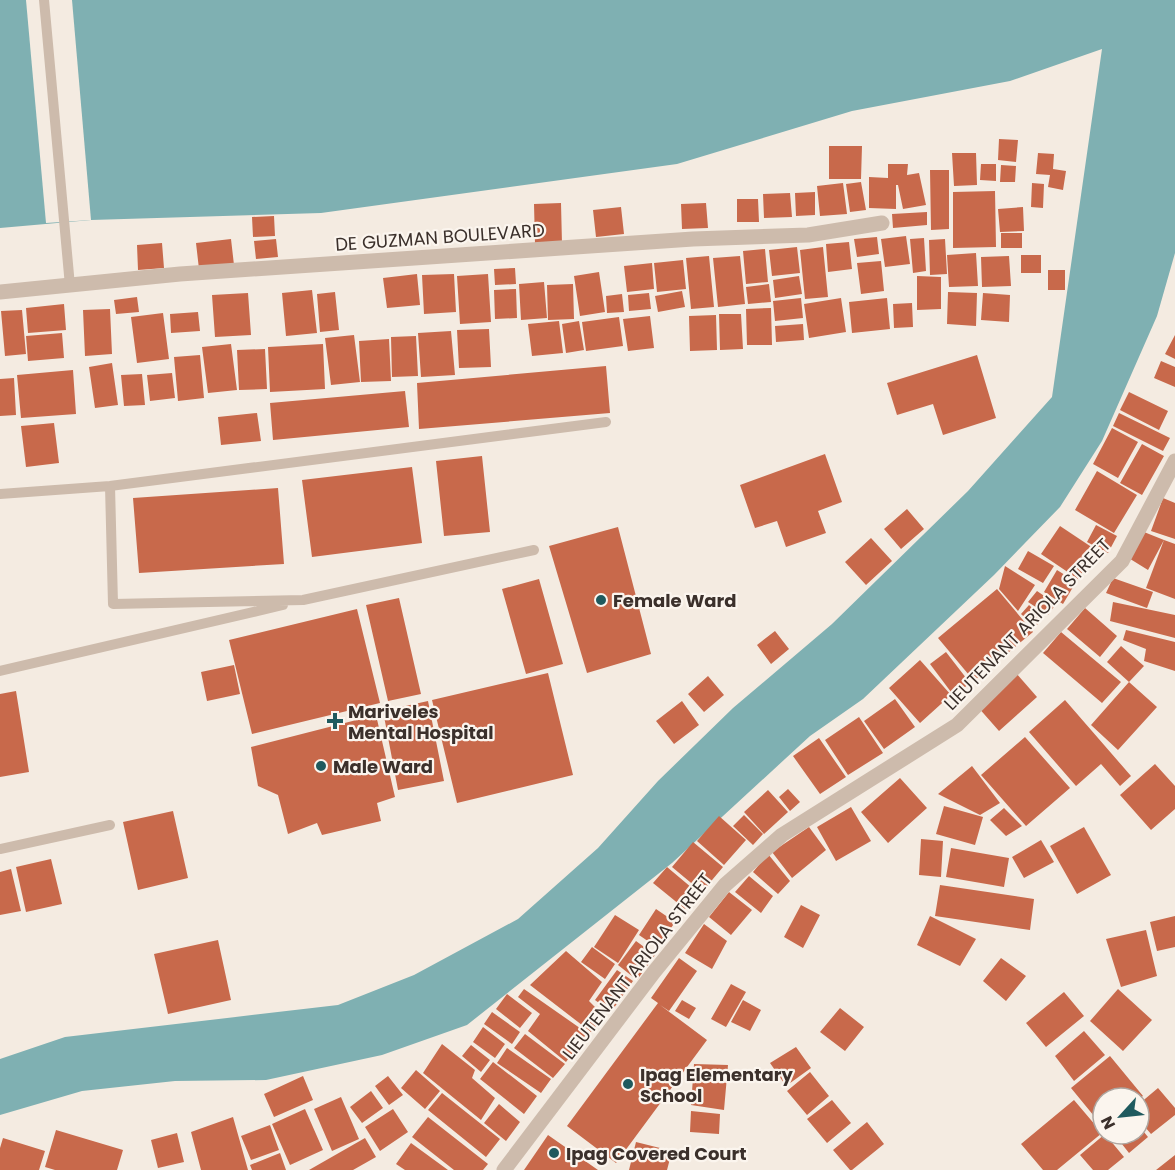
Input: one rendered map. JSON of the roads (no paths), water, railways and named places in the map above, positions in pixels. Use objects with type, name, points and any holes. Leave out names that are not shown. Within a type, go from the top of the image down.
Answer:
[{"type":"street","name":"DE GUZMAN BOULEVARD","points":[[0,292],[180,274],[693,239],[808,235],[882,224]]},
{"type":"street","name":"LIEUTENANT ARIOLA STREET","points":[[504,1170],[654,972],[725,885],[782,834],[957,725],[1122,561],[1175,461]]},
{"type":"lane","points":[[44,0],[70,286]]},
{"type":"lane","points":[[0,494],[110,486],[606,422]]},
{"type":"lane","points":[[110,486],[113,604],[303,600]]},
{"type":"lane","points":[[0,671],[303,600],[534,550]]},
{"type":"lane","points":[[0,849],[110,825]]},
{"type":"water","points":[[0,0],[1175,0],[1175,253],[1157,316],[1102,441],[1060,507],[994,575],[863,699],[810,736],[672,863],[467,1025],[382,1055],[266,1080],[175,1081],[82,1091],[0,1115],[0,1059],[65,1037],[338,1005],[414,975],[518,919],[598,848],[658,781],[733,708],[832,624],[968,491],[1052,397],[1102,49],[1010,81],[852,111],[677,164],[321,213],[91,220],[0,228]]},
{"type":"place","name":"Female Ward","points":[[601,600]]},
{"type":"place","name":"Mariveles Mental Hospital","points":[[335,721]]},
{"type":"place","name":"Male Ward","points":[[321,766]]},
{"type":"place","name":"Ipag Elementary School","points":[[628,1084]]},
{"type":"place","name":"Ipag Covered Court","points":[[554,1153]]}]
